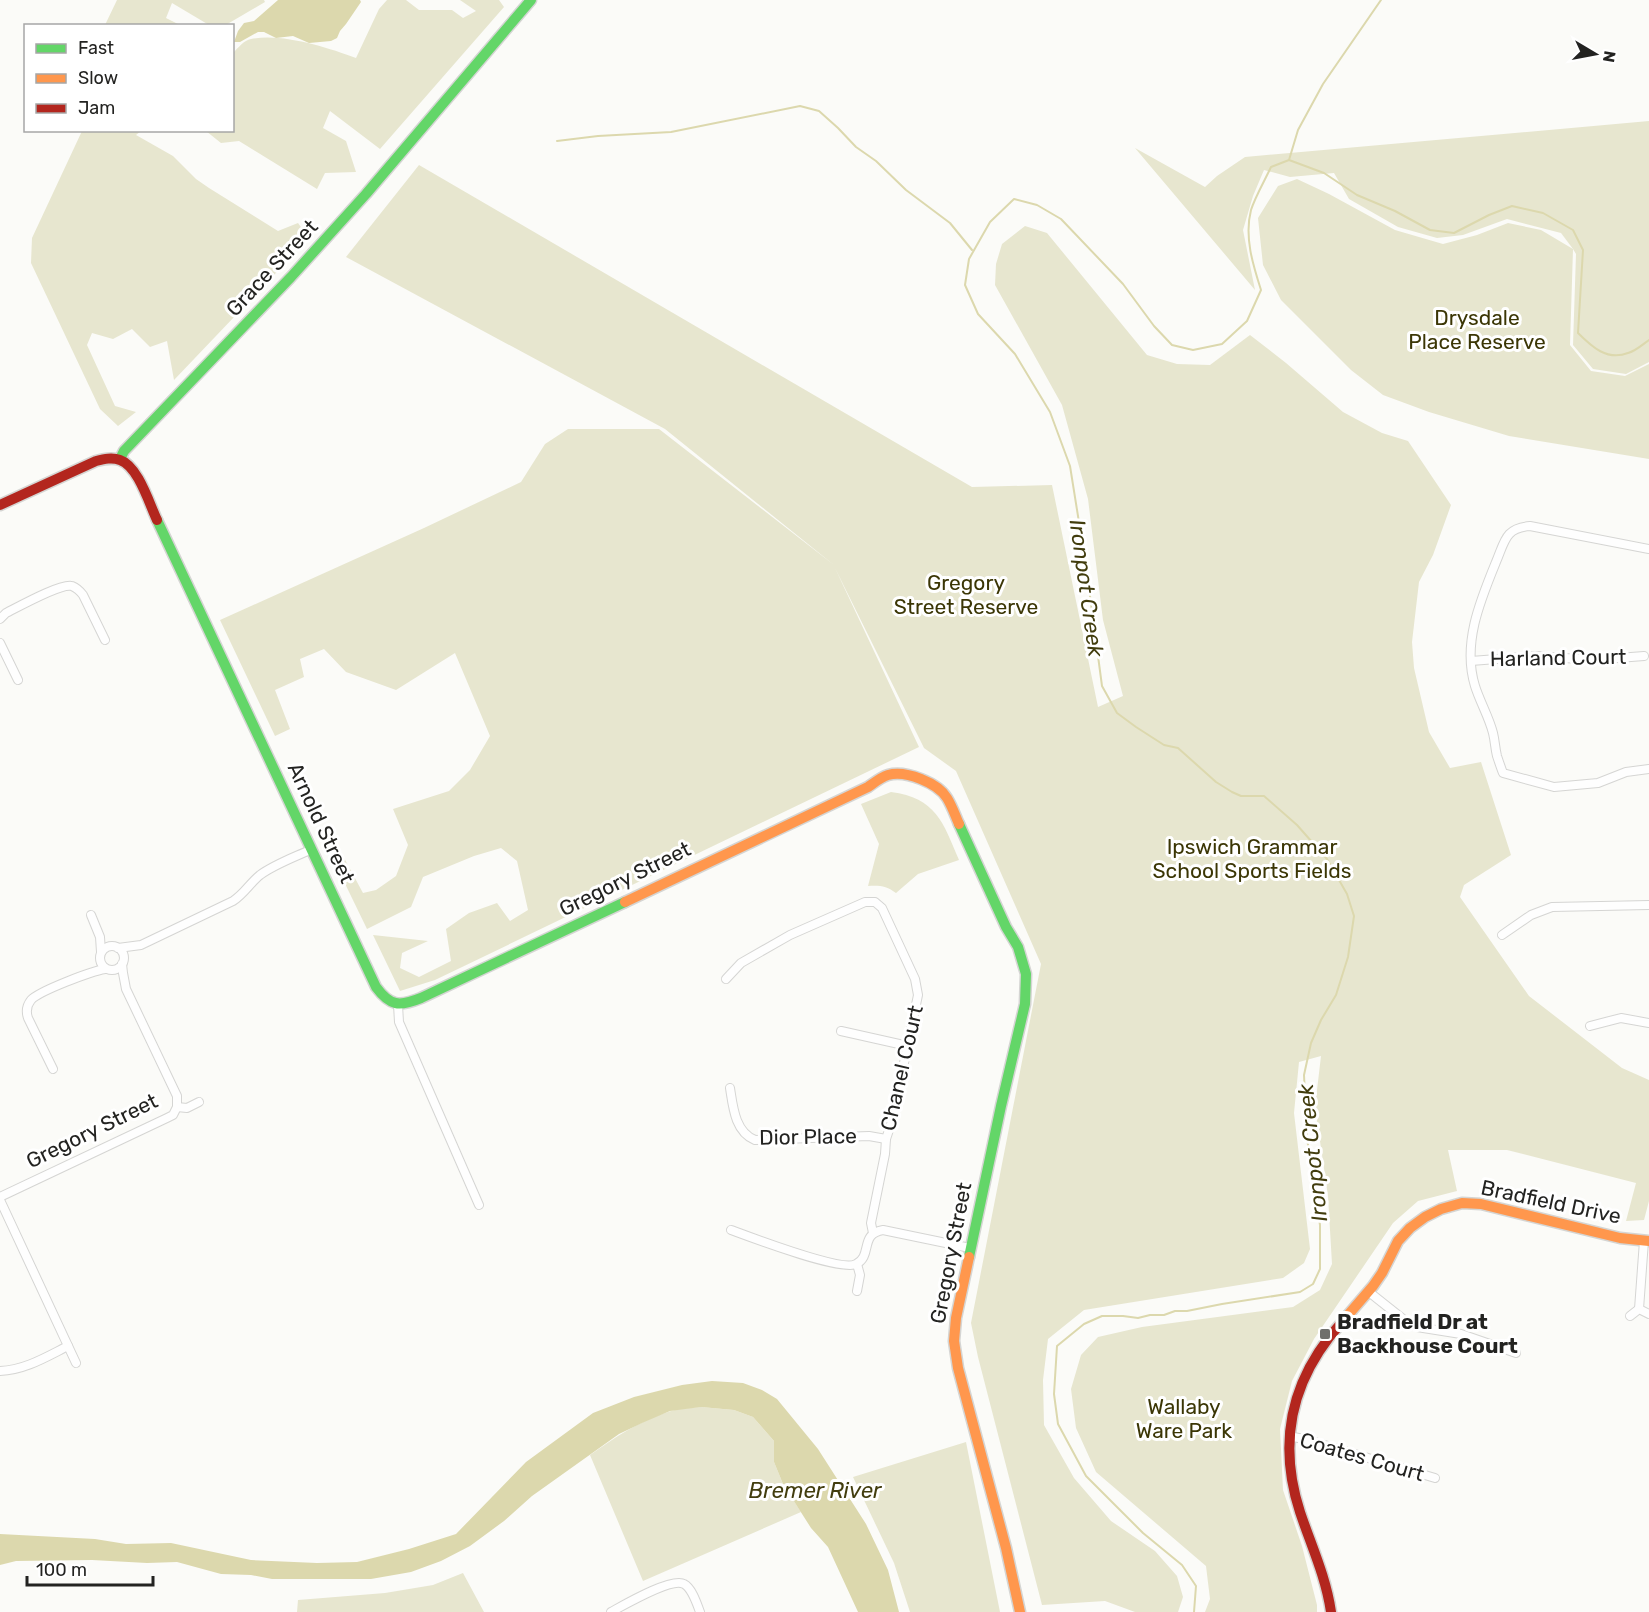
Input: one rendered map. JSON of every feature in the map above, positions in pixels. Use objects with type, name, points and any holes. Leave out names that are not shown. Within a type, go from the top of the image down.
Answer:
[{"type":"main road","name":"Grace Street","points":[[120,459],[124,451],[291,277],[366,194],[531,0]]},
{"type":"main road","points":[[0,506],[96,461],[113,457],[120,459]]},
{"type":"main road","name":"Arnold Street","points":[[120,459],[134,471],[376,987],[387,1001],[398,1005]]},
{"type":"main road","name":"Gregory Street","points":[[398,1005],[421,998],[868,786],[897,781],[916,784],[934,794],[953,813],[1006,927],[1020,975],[1016,1041],[970,1248],[955,1329],[955,1354],[1020,1612]]},
{"type":"main road","name":"Bradfield Drive","points":[[1331,1612],[1330,1601],[1299,1512],[1289,1471],[1291,1417],[1302,1384],[1324,1342],[1369,1292],[1381,1275],[1398,1242],[1411,1227],[1428,1214],[1458,1204],[1481,1204],[1620,1238],[1647,1241]]},
{"type":"street","points":[[1649,549],[1530,526],[1511,530],[1480,601],[1472,642],[1471,661],[1475,684],[1494,733],[1497,755],[1503,773],[1554,787],[1598,783],[1626,772],[1649,769]]},
{"type":"street","points":[[0,619],[6,613],[60,587],[71,585],[83,595],[105,640]]},
{"type":"street","points":[[0,643],[18,680]]},
{"type":"street","name":"Harland Court","points":[[1471,661],[1537,656],[1592,660],[1644,656]]},
{"type":"street","points":[[53,1069],[28,1018],[28,1007],[32,1000],[82,975],[116,969],[141,945],[233,901],[266,871],[312,849]]},
{"type":"street","name":"Chanel Court","points":[[726,978],[741,963],[789,935],[865,902],[875,902],[882,908],[917,984],[917,1002],[892,1121],[886,1139],[871,1223],[873,1233]]},
{"type":"street","points":[[1502,935],[1531,915],[1552,907],[1649,905]]},
{"type":"street","points":[[91,915],[98,930],[102,966],[126,989]]},
{"type":"street","points":[[98,930],[123,953],[126,989],[177,1096],[177,1107]]},
{"type":"street","points":[[82,975],[107,947],[141,945]]},
{"type":"street","points":[[398,1005],[399,1022],[479,1205]]},
{"type":"street","points":[[1590,1026],[1621,1018],[1649,1023]]},
{"type":"street","points":[[841,1031],[908,1046]]},
{"type":"street","name":"Dior Place","points":[[730,1088],[733,1111],[739,1126],[755,1140],[869,1136],[886,1139]]},
{"type":"street","name":"Gregory Street","points":[[0,1199],[167,1118],[177,1107],[187,1107],[200,1102]]},
{"type":"street","points":[[0,1199],[76,1363]]},
{"type":"street","points":[[731,1230],[845,1266],[857,1264],[864,1257],[873,1233],[883,1230],[970,1248]]},
{"type":"street","points":[[1630,1316],[1639,1309],[1647,1241]]},
{"type":"street","points":[[857,1264],[860,1275],[857,1291]]},
{"type":"street","points":[[1369,1292],[1408,1323],[1417,1327],[1467,1336],[1516,1353]]},
{"type":"street","points":[[1639,1309],[1649,1314]]},
{"type":"street","points":[[0,1371],[24,1367],[68,1346]]},
{"type":"street","name":"Coates Court","points":[[1289,1436],[1435,1478]]},
{"type":"street","points":[[611,1612],[673,1582],[683,1583],[689,1589],[700,1612]]},
{"type":"green space","points":[[117,0],[264,0],[265,2],[227,24],[207,24],[172,3],[166,18],[178,24],[105,24]]},
{"type":"green space","points":[[387,0],[406,0],[419,10],[452,10],[463,18],[476,11],[460,0],[499,0],[504,7],[380,149],[330,111],[323,128],[346,141],[356,172],[325,173],[317,189],[239,141],[221,143],[207,132],[234,132],[234,52],[248,40],[290,39],[356,58],[379,9]]},
{"type":"green space","points":[[1649,121],[1649,362],[1626,374],[1593,369],[1573,345],[1576,254],[1561,233],[1507,219],[1463,235],[1437,238],[1398,227],[1349,199],[1334,173],[1290,177],[1264,170],[1243,230],[1255,290],[1135,148],[1205,187],[1245,157]]},
{"type":"green space","points":[[82,132],[140,132],[136,135],[173,156],[196,179],[278,231],[298,223],[306,234],[294,254],[174,380],[167,341],[150,347],[132,329],[113,339],[92,333],[87,345],[115,406],[136,412],[118,426],[100,409],[31,263],[32,238]]},
{"type":"green space","points":[[419,165],[972,487],[1052,485],[1098,707],[1123,696],[1103,620],[1088,499],[1062,405],[995,285],[996,264],[1002,244],[1025,226],[1047,233],[1147,355],[1177,364],[1210,365],[1250,335],[1343,412],[1382,433],[1408,441],[1451,505],[1433,555],[1419,582],[1412,642],[1414,668],[1429,732],[1450,768],[1481,762],[1511,855],[1464,885],[1460,897],[1529,996],[1622,1068],[1649,1080],[1649,1201],[1644,1220],[1626,1221],[1636,1183],[1507,1150],[1448,1150],[1457,1191],[1418,1201],[1393,1223],[1314,1339],[1292,1381],[1280,1429],[1283,1490],[1302,1546],[1317,1612],[1205,1612],[1210,1599],[1206,1566],[1096,1472],[1076,1428],[1071,1389],[1081,1355],[1098,1337],[1142,1327],[1293,1307],[1320,1290],[1332,1264],[1328,1196],[1315,1107],[1321,1056],[1299,1062],[1294,1113],[1310,1249],[1304,1263],[1283,1278],[1084,1310],[1048,1339],[1043,1380],[1044,1425],[1074,1478],[1111,1521],[1155,1551],[1177,1576],[1183,1597],[1178,1612],[1135,1612],[1105,1601],[1042,1605],[971,1323],[1041,964],[956,771],[924,748],[835,568],[919,747],[435,980],[400,991],[373,935],[428,941],[402,953],[400,968],[419,977],[451,961],[446,929],[469,913],[497,903],[510,921],[528,910],[517,861],[501,848],[474,856],[423,877],[411,907],[367,929],[334,861],[343,856],[363,893],[376,890],[396,876],[408,845],[393,809],[449,791],[470,770],[490,736],[455,653],[396,690],[346,672],[324,649],[300,659],[304,677],[275,690],[290,729],[275,736],[220,620],[521,482],[545,444],[568,429],[659,429],[834,565],[665,429],[346,257]]},
{"type":"green space","name":"Drysdale Place Reserve","points":[[1297,179],[1395,230],[1443,244],[1477,235],[1508,223],[1541,230],[1573,249],[1570,345],[1591,371],[1625,376],[1649,364],[1649,459],[1509,436],[1429,412],[1383,395],[1351,370],[1281,300],[1263,265],[1258,218],[1278,186]]},
{"type":"green space","points":[[891,792],[918,800],[936,814],[959,860],[918,874],[896,893],[883,887],[868,886],[879,844],[861,804]]},
{"type":"green space","points":[[701,1407],[734,1410],[753,1417],[774,1441],[774,1462],[783,1484],[801,1512],[643,1581],[590,1455],[647,1420],[676,1410]]},
{"type":"green space","points":[[966,1442],[1000,1612],[910,1612],[894,1563],[853,1477]]},
{"type":"green space","points":[[463,1573],[484,1612],[297,1612],[298,1600],[385,1593],[433,1585]]},
{"type":"water","points":[[278,0],[360,0],[361,2],[337,38],[331,41],[309,43],[293,36],[276,38],[264,32],[258,32],[240,42],[234,42],[244,23],[254,21]]},
{"type":"water","name":"Bremer River","points":[[712,1381],[743,1383],[777,1399],[818,1449],[866,1524],[888,1570],[899,1612],[858,1612],[828,1547],[811,1528],[783,1484],[774,1462],[774,1441],[753,1417],[734,1410],[701,1407],[670,1411],[619,1434],[532,1496],[504,1521],[470,1546],[441,1561],[411,1572],[371,1579],[272,1579],[251,1575],[221,1574],[177,1562],[16,1561],[0,1565],[0,1534],[95,1539],[126,1544],[171,1543],[251,1560],[317,1563],[357,1562],[409,1549],[456,1534],[526,1462],[593,1413],[634,1397],[682,1385]]},
{"type":"waterway","points":[[1289,160],[1298,130],[1323,84],[1381,0]]},
{"type":"waterway","points":[[557,141],[671,132],[800,106],[819,111],[906,190],[950,223],[972,250]]},
{"type":"waterway","name":"Ironpot Creek","points":[[1194,1612],[1196,1586],[1182,1565],[1143,1533],[1086,1476],[1058,1424],[1054,1394],[1057,1346],[1084,1324],[1102,1316],[1138,1318],[1164,1315],[1175,1311],[1187,1311],[1300,1292],[1313,1284],[1320,1269],[1320,1225],[1307,1138],[1304,1075],[1311,1043],[1336,995],[1348,957],[1354,916],[1347,894],[1327,859],[1297,825],[1264,796],[1241,796],[1232,792],[1216,782],[1178,748],[1164,745],[1117,713],[1102,686],[1070,466],[1050,412],[1015,354],[978,314],[965,285],[969,259],[990,222],[1014,199],[1037,205],[1061,219],[1123,284],[1154,326],[1172,345],[1193,350],[1222,344],[1247,321],[1261,290],[1252,261],[1249,241],[1251,210],[1271,167],[1289,160],[1324,173],[1357,195],[1395,211],[1430,230],[1454,233],[1512,206],[1543,213],[1573,230],[1583,250],[1578,333],[1594,348],[1613,355],[1631,352],[1649,340]]},
{"type":"traffic: fast","points":[[120,459],[124,451],[291,277],[366,194],[531,0]]},
{"type":"traffic: fast","points":[[157,520],[376,987],[386,998],[396,1003],[407,1003],[421,998],[625,902]]},
{"type":"traffic: fast","points":[[959,824],[1006,927],[1018,947],[1026,974],[1025,1004],[969,1257]]},
{"type":"traffic: slow","points":[[625,902],[868,787],[888,775],[904,774],[937,787],[947,798],[959,824]]},
{"type":"traffic: slow","points":[[1342,1322],[1373,1286],[1398,1241],[1410,1228],[1441,1209],[1462,1203],[1481,1204],[1620,1238],[1649,1241]]},
{"type":"traffic: slow","points":[[969,1257],[956,1318],[954,1341],[958,1368],[1006,1548],[1020,1612]]},
{"type":"traffic: jam","points":[[0,505],[96,461],[114,459],[126,464],[138,477],[157,520]]},
{"type":"traffic: jam","points":[[1331,1612],[1322,1574],[1293,1486],[1290,1435],[1294,1411],[1311,1365],[1342,1322]]},
{"type":"place","name":"Bradfield Dr at Backhouse Court","points":[[1325,1334]]},
{"type":"park label","name":"Gregory Street Reserve","points":[[966,595]]},
{"type":"park label","name":"Ipswich Grammar School Sports Fields","points":[[1252,859]]},
{"type":"park label","name":"Wallaby Ware Park","points":[[1184,1419]]}]
